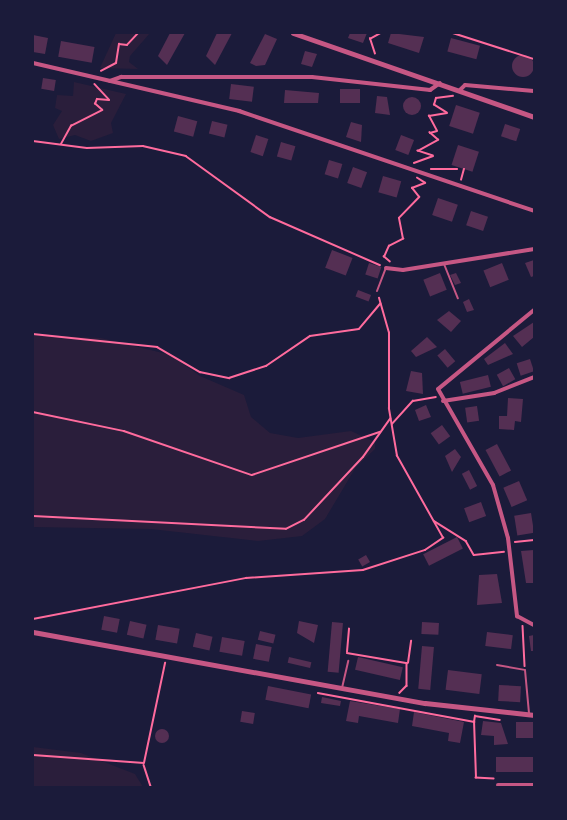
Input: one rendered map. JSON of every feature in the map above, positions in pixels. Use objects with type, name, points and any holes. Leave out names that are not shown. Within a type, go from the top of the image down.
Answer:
[{"type":"street","points":[[293,33],[441,82],[456,93],[534,117]]},
{"type":"street","points":[[33,63],[239,111],[534,211]]},
{"type":"street","points":[[110,81],[121,77],[312,77],[430,90],[441,82]]},
{"type":"street","points":[[456,93],[465,85],[534,91]]},
{"type":"street","points":[[386,268],[444,264],[534,249]]},
{"type":"street","points":[[534,310],[440,382],[442,401],[498,498],[523,623],[534,625]]},
{"type":"street","points":[[442,401],[494,393],[534,377]]},
{"type":"street","points":[[33,632],[342,688],[532,715]]},
{"type":"street","points":[[498,783],[534,784]]},
{"type":"lane","points":[[444,264],[458,298]]},
{"type":"lane","points":[[377,291],[386,268]]},
{"type":"lane","points":[[342,688],[348,661]]},
{"type":"lane","points":[[497,665],[525,670],[532,715]]},
{"type":"path","points":[[101,71],[116,63],[119,44],[127,45],[138,33]]},
{"type":"path","points":[[376,53],[370,39],[381,33]]},
{"type":"path","points":[[453,33],[534,59]]},
{"type":"path","points":[[61,145],[71,126],[102,110],[94,104],[97,99],[109,100],[95,85]]},
{"type":"path","points":[[415,163],[433,158],[418,151],[438,140],[430,133],[437,131],[429,125],[429,116],[447,113],[434,105],[436,98],[456,93]]},
{"type":"path","points":[[33,141],[61,145],[143,146],[186,156],[270,217],[386,268]]},
{"type":"path","points":[[432,168],[457,169]]},
{"type":"path","points":[[460,181],[464,169]]},
{"type":"path","points":[[388,261],[384,256],[389,246],[403,239],[399,218],[418,197],[412,188],[425,183],[415,177]]},
{"type":"path","points":[[33,619],[246,578],[363,570],[425,550],[442,538],[397,456],[390,418],[389,333],[377,291]]},
{"type":"path","points":[[33,334],[157,347],[200,372],[229,378],[266,366],[310,336],[359,329],[381,303]]},
{"type":"path","points":[[391,424],[413,400],[434,397]]},
{"type":"path","points":[[33,412],[124,430],[252,475],[381,432]]},
{"type":"path","points":[[33,516],[286,529],[311,513],[381,432],[390,418]]},
{"type":"path","points":[[433,520],[466,541],[474,555],[504,552]]},
{"type":"path","points":[[516,542],[534,540]]},
{"type":"path","points":[[523,623],[525,670]]},
{"type":"path","points":[[348,661],[349,629]]},
{"type":"path","points":[[401,690],[407,686],[407,663],[411,640]]},
{"type":"path","points":[[347,653],[407,663]]},
{"type":"path","points":[[151,787],[144,763],[166,657]]},
{"type":"path","points":[[318,693],[474,722]]},
{"type":"path","points":[[498,783],[476,778],[474,722],[475,716],[500,720]]},
{"type":"path","points":[[33,755],[144,763]]},
{"type":"shaded area","points":[[116,33],[150,33],[130,56],[129,62],[138,69],[100,68]]},
{"type":"shaded area","points":[[74,82],[126,94],[111,123],[113,133],[91,141],[75,135],[59,139],[53,125],[62,111],[55,108],[57,95],[73,96]]},
{"type":"shaded area","points":[[33,335],[101,338],[171,355],[200,376],[244,395],[251,417],[270,433],[298,438],[351,431],[375,442],[375,449],[356,467],[325,519],[302,536],[258,541],[151,529],[33,527]]},
{"type":"shaded area","points":[[33,747],[81,753],[135,774],[143,787],[33,787]]},
{"type":"building","points":[[170,33],[185,33],[167,65],[158,56]]},
{"type":"building","points":[[217,33],[232,33],[215,65],[206,56]]},
{"type":"building","points":[[350,33],[367,33],[363,43],[348,38]]},
{"type":"building","points":[[391,33],[424,37],[419,53],[388,43]]},
{"type":"building","points":[[265,34],[277,39],[265,65],[256,66],[250,63]]},
{"type":"building","points":[[33,35],[48,38],[45,54],[33,52]]},
{"type":"building","points":[[451,38],[480,46],[476,59],[447,52]]},
{"type":"building","points":[[61,41],[94,47],[92,63],[58,57]]},
{"type":"building","points":[[305,51],[317,54],[312,67],[301,64]]},
{"type":"building","points":[[523,55],[531,58],[534,66],[531,74],[523,77],[515,74],[512,66],[515,58]]},
{"type":"building","points":[[43,78],[56,80],[54,91],[41,89]]},
{"type":"building","points":[[231,84],[254,87],[252,102],[229,99]]},
{"type":"building","points":[[340,89],[360,89],[360,103],[340,103]]},
{"type":"building","points":[[285,90],[319,93],[318,103],[284,103]]},
{"type":"building","points":[[377,96],[387,97],[390,115],[375,113]]},
{"type":"building","points":[[412,97],[418,100],[421,106],[418,112],[412,115],[406,112],[403,106],[406,100]]},
{"type":"building","points":[[456,105],[480,113],[473,134],[449,126]]},
{"type":"building","points":[[178,116],[197,121],[193,137],[174,131]]},
{"type":"building","points":[[212,121],[228,125],[224,137],[209,134]]},
{"type":"building","points":[[351,122],[362,125],[361,142],[346,137]]},
{"type":"building","points":[[505,124],[520,129],[516,141],[501,136]]},
{"type":"building","points":[[256,135],[268,139],[263,156],[250,152]]},
{"type":"building","points":[[401,135],[414,140],[408,155],[395,150]]},
{"type":"building","points":[[281,142],[295,146],[291,161],[277,156]]},
{"type":"building","points":[[458,145],[479,152],[472,172],[452,165]]},
{"type":"building","points":[[329,160],[342,164],[338,178],[325,174]]},
{"type":"building","points":[[353,167],[367,172],[361,188],[347,183]]},
{"type":"building","points":[[383,176],[401,181],[397,198],[378,192]]},
{"type":"building","points":[[438,198],[458,205],[452,222],[432,215]]},
{"type":"building","points":[[471,211],[488,217],[483,231],[466,225]]},
{"type":"building","points":[[332,250],[353,258],[346,276],[325,268]]},
{"type":"building","points":[[534,260],[534,276],[531,277],[525,263]]},
{"type":"building","points":[[369,263],[381,267],[378,278],[365,274]]},
{"type":"building","points":[[502,263],[509,280],[490,287],[483,270]]},
{"type":"building","points":[[440,273],[447,290],[430,296],[423,280]]},
{"type":"building","points":[[456,273],[461,283],[455,285],[450,275]]},
{"type":"building","points":[[358,290],[371,295],[369,302],[355,297]]},
{"type":"building","points":[[469,299],[474,310],[467,312],[463,302]]},
{"type":"building","points":[[449,311],[461,321],[451,332],[437,320]]},
{"type":"building","points":[[534,322],[534,337],[522,347],[513,336]]},
{"type":"building","points":[[427,337],[437,347],[416,357],[411,351]]},
{"type":"building","points":[[505,343],[513,354],[488,365],[484,359]]},
{"type":"building","points":[[445,349],[455,361],[448,368],[437,355]]},
{"type":"building","points":[[530,359],[534,371],[521,376],[517,363]]},
{"type":"building","points":[[509,368],[515,379],[503,386],[497,375]]},
{"type":"building","points":[[411,371],[422,373],[423,394],[406,391]]},
{"type":"building","points":[[488,375],[491,387],[463,394],[460,382]]},
{"type":"building","points":[[508,398],[523,399],[521,422],[515,421],[514,430],[499,429],[499,416],[507,416]]},
{"type":"building","points":[[426,405],[431,417],[419,421],[415,410]]},
{"type":"building","points":[[477,406],[479,421],[467,423],[465,408]]},
{"type":"building","points":[[442,425],[450,436],[439,445],[431,433]]},
{"type":"building","points":[[497,444],[511,470],[500,477],[486,450]]},
{"type":"building","points":[[455,449],[461,457],[452,472],[445,456]]},
{"type":"building","points":[[469,470],[477,486],[470,490],[462,474]]},
{"type":"building","points":[[519,481],[527,500],[512,507],[503,488]]},
{"type":"building","points":[[481,502],[486,516],[469,522],[464,508]]},
{"type":"building","points":[[531,513],[534,533],[517,535],[514,516]]},
{"type":"building","points":[[457,537],[463,549],[429,566],[423,554]]},
{"type":"building","points":[[534,550],[534,583],[526,583],[521,551]]},
{"type":"building","points":[[366,555],[370,562],[362,566],[358,560]]},
{"type":"building","points":[[497,574],[502,603],[477,605],[479,575]]},
{"type":"building","points":[[104,616],[120,619],[117,633],[101,630]]},
{"type":"building","points":[[130,621],[147,625],[143,638],[127,635]]},
{"type":"building","points":[[299,621],[318,625],[314,643],[297,633]]},
{"type":"building","points":[[332,622],[343,623],[339,673],[328,672]]},
{"type":"building","points":[[422,622],[439,623],[438,635],[421,634]]},
{"type":"building","points":[[158,625],[180,629],[177,644],[155,640]]},
{"type":"building","points":[[260,631],[276,635],[273,644],[258,640]]},
{"type":"building","points":[[487,632],[513,635],[511,649],[485,646]]},
{"type":"building","points":[[196,633],[213,637],[209,650],[193,647]]},
{"type":"building","points":[[534,635],[534,651],[531,651],[529,636]]},
{"type":"building","points":[[222,637],[245,641],[242,656],[219,652]]},
{"type":"building","points":[[256,644],[272,647],[269,662],[253,659]]},
{"type":"building","points":[[422,646],[434,647],[430,690],[418,689]]},
{"type":"building","points":[[289,657],[311,662],[310,668],[288,663]]},
{"type":"building","points":[[358,657],[403,667],[400,680],[355,670]]},
{"type":"building","points":[[448,670],[482,674],[479,694],[446,690]]},
{"type":"building","points":[[499,685],[521,686],[520,702],[498,701]]},
{"type":"building","points":[[268,686],[311,694],[309,708],[265,700]]},
{"type":"building","points":[[322,697],[341,701],[340,706],[321,703]]},
{"type":"building","points":[[350,701],[400,709],[398,723],[359,716],[358,723],[346,721]]},
{"type":"building","points":[[242,711],[255,713],[253,724],[240,722]]},
{"type":"building","points":[[414,712],[464,722],[460,743],[448,741],[449,733],[412,726]]},
{"type":"building","points":[[483,721],[501,723],[508,744],[494,745],[494,736],[481,735]]},
{"type":"building","points":[[516,722],[534,722],[534,738],[516,738]]},
{"type":"building","points":[[159,729],[165,729],[169,736],[165,743],[159,743],[155,739],[155,733]]},
{"type":"building","points":[[496,757],[534,757],[534,772],[496,772]]}]
